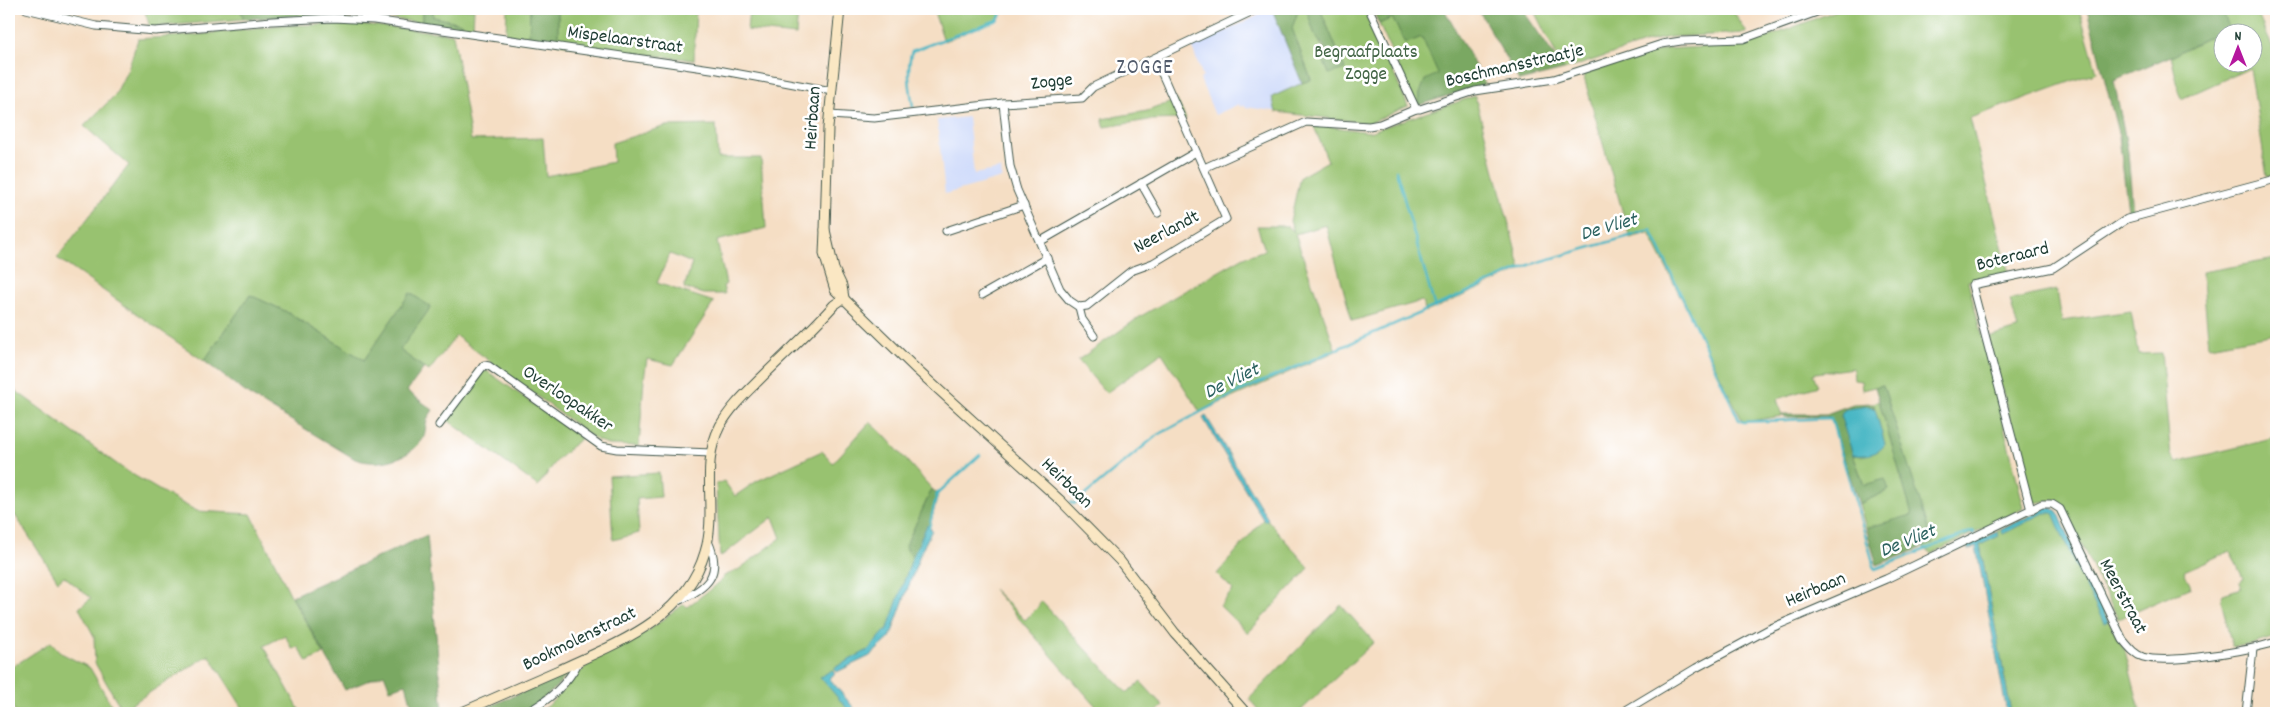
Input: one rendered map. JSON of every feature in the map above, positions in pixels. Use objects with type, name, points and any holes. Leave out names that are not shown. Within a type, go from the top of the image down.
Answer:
[{"type":"main road","name":"Heirbaan","points":[[840,9],[830,115],[825,230],[834,268],[842,286],[844,298],[917,370],[1061,501],[1120,561],[1175,633],[1246,713]]},
{"type":"main road","name":"Bookmolenstraat","points":[[460,713],[633,635],[654,621],[676,602],[686,590],[700,565],[708,540],[710,530],[708,475],[715,436],[730,410],[834,305],[844,298]]},
{"type":"street","name":"Mispelaarstraat","points":[[26,9],[96,26],[155,31],[272,21],[333,18],[374,20],[718,70],[832,91]]},
{"type":"street","name":"Zogge","points":[[830,115],[874,118],[1003,103],[1082,98],[1093,87],[1258,9]]},
{"type":"street","points":[[1204,168],[1310,122],[1369,126],[1380,124],[1416,109],[1369,9]]},
{"type":"street","name":"Boschmansstraatje","points":[[1416,109],[1475,91],[1554,79],[1662,44],[1680,41],[1743,39],[1825,9]]},
{"type":"street","name":"Neerlandt","points":[[1079,307],[1087,306],[1131,271],[1153,263],[1226,220],[1155,58]]},
{"type":"street","points":[[1003,103],[1010,166],[1024,205],[1060,289],[1070,301],[1079,307],[1082,319],[1094,336]]},
{"type":"street","points":[[1041,241],[1196,152]]},
{"type":"street","name":"Boteraard","points":[[2031,510],[1972,285],[2053,268],[2127,219],[2135,216],[2276,179]]},
{"type":"street","name":"Neerlandt","points":[[1141,183],[1158,213]]},
{"type":"street","points":[[946,230],[1024,205]]},
{"type":"street","points":[[982,295],[1047,258]]},
{"type":"street","name":"Overloopakker","points":[[439,425],[484,365],[489,366],[601,446],[617,449],[711,453]]},
{"type":"street","name":"Meerstraat","points":[[2031,510],[2042,504],[2052,504],[2060,509],[2123,640],[2133,652],[2143,657],[2168,658],[2253,649],[2276,642]]},
{"type":"street","name":"Heirbaan","points":[[1621,713],[1696,668],[1769,629],[1886,578],[2031,510]]},
{"type":"street","points":[[676,602],[700,589],[710,580],[714,566],[708,540]]},
{"type":"street","points":[[2246,713],[2253,649]]},
{"type":"street","points":[[525,713],[547,700],[572,676],[578,661]]},
{"type":"shaded area","points":[[1272,9],[1302,83],[1294,87],[1303,115],[1245,107],[1244,105],[1240,107],[1239,104],[1215,115],[1200,79],[1203,77],[1192,47]]},
{"type":"shaded area","points":[[968,117],[974,174],[1001,169],[1002,178],[945,194],[937,120]]},
{"type":"green space","points":[[144,9],[240,9],[244,19],[150,27]]},
{"type":"green space","points":[[240,9],[296,9],[299,16],[244,19]]},
{"type":"green space","points":[[296,9],[422,9],[422,23],[374,16],[299,16]]},
{"type":"green space","points":[[422,9],[433,9],[433,17],[461,23],[461,27],[422,23]]},
{"type":"green space","points":[[433,9],[474,9],[473,28],[461,27],[461,23],[433,17]]},
{"type":"green space","points":[[507,9],[530,9],[529,39],[506,34]]},
{"type":"green space","points":[[530,9],[558,9],[558,43],[529,39]]},
{"type":"green space","points":[[558,9],[696,9],[694,60],[558,44]]},
{"type":"green space","points":[[749,9],[798,11],[796,35],[747,30]]},
{"type":"green space","points":[[933,9],[1005,9],[997,20],[944,41]]},
{"type":"green space","points":[[1272,9],[1299,9],[1292,28],[1311,80],[1302,83]]},
{"type":"green space","name":"Begraafplaats Zogge","points":[[1299,9],[1307,11],[1321,45],[1345,69],[1321,11],[1337,9],[1339,12],[1347,9],[1365,9],[1408,106],[1370,123],[1276,112],[1272,97],[1311,79],[1291,28]]},
{"type":"green space","points":[[1299,9],[1324,9],[1321,11],[1345,69],[1329,74],[1324,62],[1328,51],[1315,36],[1307,11]]},
{"type":"green space","points":[[1372,9],[1444,9],[1485,84],[1419,105],[1420,93],[1425,80],[1438,74],[1422,37],[1406,43],[1392,18],[1379,24]]},
{"type":"green space","points":[[1478,9],[1522,9],[1564,70],[1519,81]]},
{"type":"green space","points":[[1533,9],[1732,9],[1747,33],[1670,37],[1650,41],[1564,70]]},
{"type":"green space","points":[[1840,9],[2079,9],[2097,72],[1970,118],[2009,274],[1968,281],[2024,508],[1931,554],[1922,547],[1932,543],[1883,385],[1862,390],[1861,381],[1854,380],[1853,368],[1816,373],[1813,374],[1818,386],[1777,399],[1782,416],[1743,422],[1649,233],[1630,238],[1583,74],[1666,49],[1743,45]]},
{"type":"green space","points":[[2087,9],[2221,9],[2227,22],[2212,22],[2212,36],[2171,56],[2114,80],[2128,152],[2133,212],[2128,211],[2119,137]]},
{"type":"green space","points":[[2221,9],[2271,9],[2258,15],[2261,22],[2227,22]]},
{"type":"green space","points":[[1392,18],[1406,43],[1422,37],[1438,74],[1420,93],[1419,105],[1414,102],[1379,24]]},
{"type":"green space","points":[[2262,24],[2276,55],[2276,175],[2267,177],[2251,72],[2262,72]]},
{"type":"green space","points":[[281,25],[369,25],[453,34],[471,140],[543,138],[546,176],[613,162],[612,143],[666,126],[716,125],[718,158],[761,158],[766,228],[717,241],[726,284],[723,286],[725,294],[704,294],[684,288],[692,263],[670,254],[657,283],[714,302],[673,365],[647,359],[639,446],[608,445],[595,439],[456,336],[429,371],[399,350],[431,307],[410,293],[364,360],[285,311],[250,295],[204,361],[57,258],[129,165],[84,126],[115,95],[128,69],[138,39],[196,35]]},
{"type":"green space","points":[[2212,36],[2212,72],[2241,72],[2181,99],[2171,56]]},
{"type":"green space","points":[[1475,96],[1521,270],[1426,312],[1422,301],[1352,321],[1326,225],[1295,234],[1336,351],[1200,412],[1162,353],[1106,393],[1078,360],[1141,316],[1244,257],[1265,250],[1257,226],[1288,226],[1294,232],[1290,221],[1300,177],[1328,161],[1313,124],[1369,132]]},
{"type":"green space","points":[[1177,100],[1186,119],[1149,120],[1105,127],[1102,119],[1147,111]]},
{"type":"green space","points":[[2276,259],[2276,334],[2209,346],[2202,272]]},
{"type":"green space","points":[[2057,290],[2062,321],[2131,311],[2138,354],[2161,353],[2170,448],[2171,455],[2176,462],[2276,438],[2276,637],[2253,644],[2232,647],[2221,599],[2223,594],[2241,588],[2240,581],[2243,578],[2230,551],[2184,571],[2191,587],[2118,619],[2064,509],[2054,500],[2033,503],[1988,338],[2018,329],[2010,300]]},
{"type":"green space","points":[[410,293],[431,307],[400,350],[424,368],[407,391],[433,410],[427,420],[423,439],[410,452],[392,460],[373,462],[355,459],[249,395],[204,361],[250,295],[285,311],[364,360]]},
{"type":"green space","points":[[482,371],[487,371],[581,438],[557,460],[538,486],[446,419]]},
{"type":"green space","points":[[1883,385],[1933,543],[1877,565],[1866,528],[1912,515],[1875,387]]},
{"type":"green space","points":[[9,386],[125,470],[174,499],[197,511],[251,514],[291,596],[324,654],[307,662],[298,647],[292,649],[285,635],[264,646],[301,713],[246,713],[209,655],[122,710],[95,663],[94,636],[79,608],[91,598],[64,576],[58,581],[15,515],[9,518]]},
{"type":"green space","points":[[1879,401],[1913,516],[1866,528],[1859,504],[1889,490],[1864,485],[1853,455],[1862,456],[1884,444],[1873,403]]},
{"type":"green space","points":[[1873,403],[1875,409],[1869,406],[1853,455],[1864,485],[1885,479],[1889,490],[1859,504],[1831,418],[1827,416],[1785,417],[1782,414],[1826,414],[1853,404]]},
{"type":"green space","points":[[870,422],[932,489],[905,547],[916,562],[894,620],[880,645],[823,677],[854,713],[536,713],[548,706],[589,663],[649,630],[684,604],[687,607],[720,582],[724,576],[738,570],[781,538],[773,517],[720,557],[716,484],[724,481],[735,496],[757,481],[822,451],[833,463]]},
{"type":"green space","points":[[659,473],[661,497],[637,499],[639,533],[613,540],[609,476]]},
{"type":"green space","points":[[932,489],[938,494],[930,526],[916,562],[905,547]]},
{"type":"green space","points":[[2045,508],[2057,512],[2125,651],[2140,710],[2129,713],[2011,713],[1979,540]]},
{"type":"green space","points":[[1265,517],[1309,568],[1248,633],[1220,606],[1233,590],[1217,574]]},
{"type":"green space","points":[[427,535],[443,713],[414,713],[406,684],[390,689],[384,674],[345,690],[292,596]]},
{"type":"green space","points":[[993,589],[1025,620],[1038,607],[1041,601],[1126,692],[1141,682],[1163,706],[1155,713],[1102,713]]},
{"type":"green space","points":[[1341,605],[1374,642],[1298,713],[1261,713],[1249,699]]},
{"type":"green space","points":[[51,642],[61,653],[90,668],[116,713],[16,713],[9,701],[9,669]]},
{"type":"green space","points":[[567,672],[567,675],[550,693],[529,708],[509,714],[475,713]]},
{"type":"water","points":[[1869,406],[1875,409],[1885,444],[1875,453],[1853,455],[1841,418],[1842,412],[1846,409]]},
{"type":"water","points":[[1206,416],[1268,519],[1264,521],[1203,418]]},
{"type":"water","points":[[2047,508],[2053,508],[2060,516],[2082,569],[2108,621],[2104,623],[2074,563],[2053,513],[2044,513],[2003,534],[2001,530]]},
{"type":"water","points":[[927,525],[932,530],[921,552],[890,638],[870,656],[837,672],[834,668],[868,650],[888,628],[912,558]]},
{"type":"water","points":[[1997,532],[1999,536],[1980,545],[2011,713],[2007,713],[1976,546],[1968,550],[1967,546]]},
{"type":"water","points":[[832,670],[835,674],[830,679],[858,713],[851,713],[820,677]]},
{"type":"waterway","name":"De Vliet","points":[[913,107],[909,72],[912,51],[997,20],[1005,9]]},
{"type":"waterway","points":[[1396,170],[1435,308]]},
{"type":"waterway","name":"De Vliet","points":[[1071,502],[1074,504],[1156,436],[1236,393],[1532,264],[1651,230],[1739,420],[1743,422],[1831,418],[1875,569],[1973,531],[1974,534]]},
{"type":"waterway","points":[[929,528],[937,494],[980,455]]},
{"type":"district","name":"ZOGGE","points":[[1145,69]]}]
